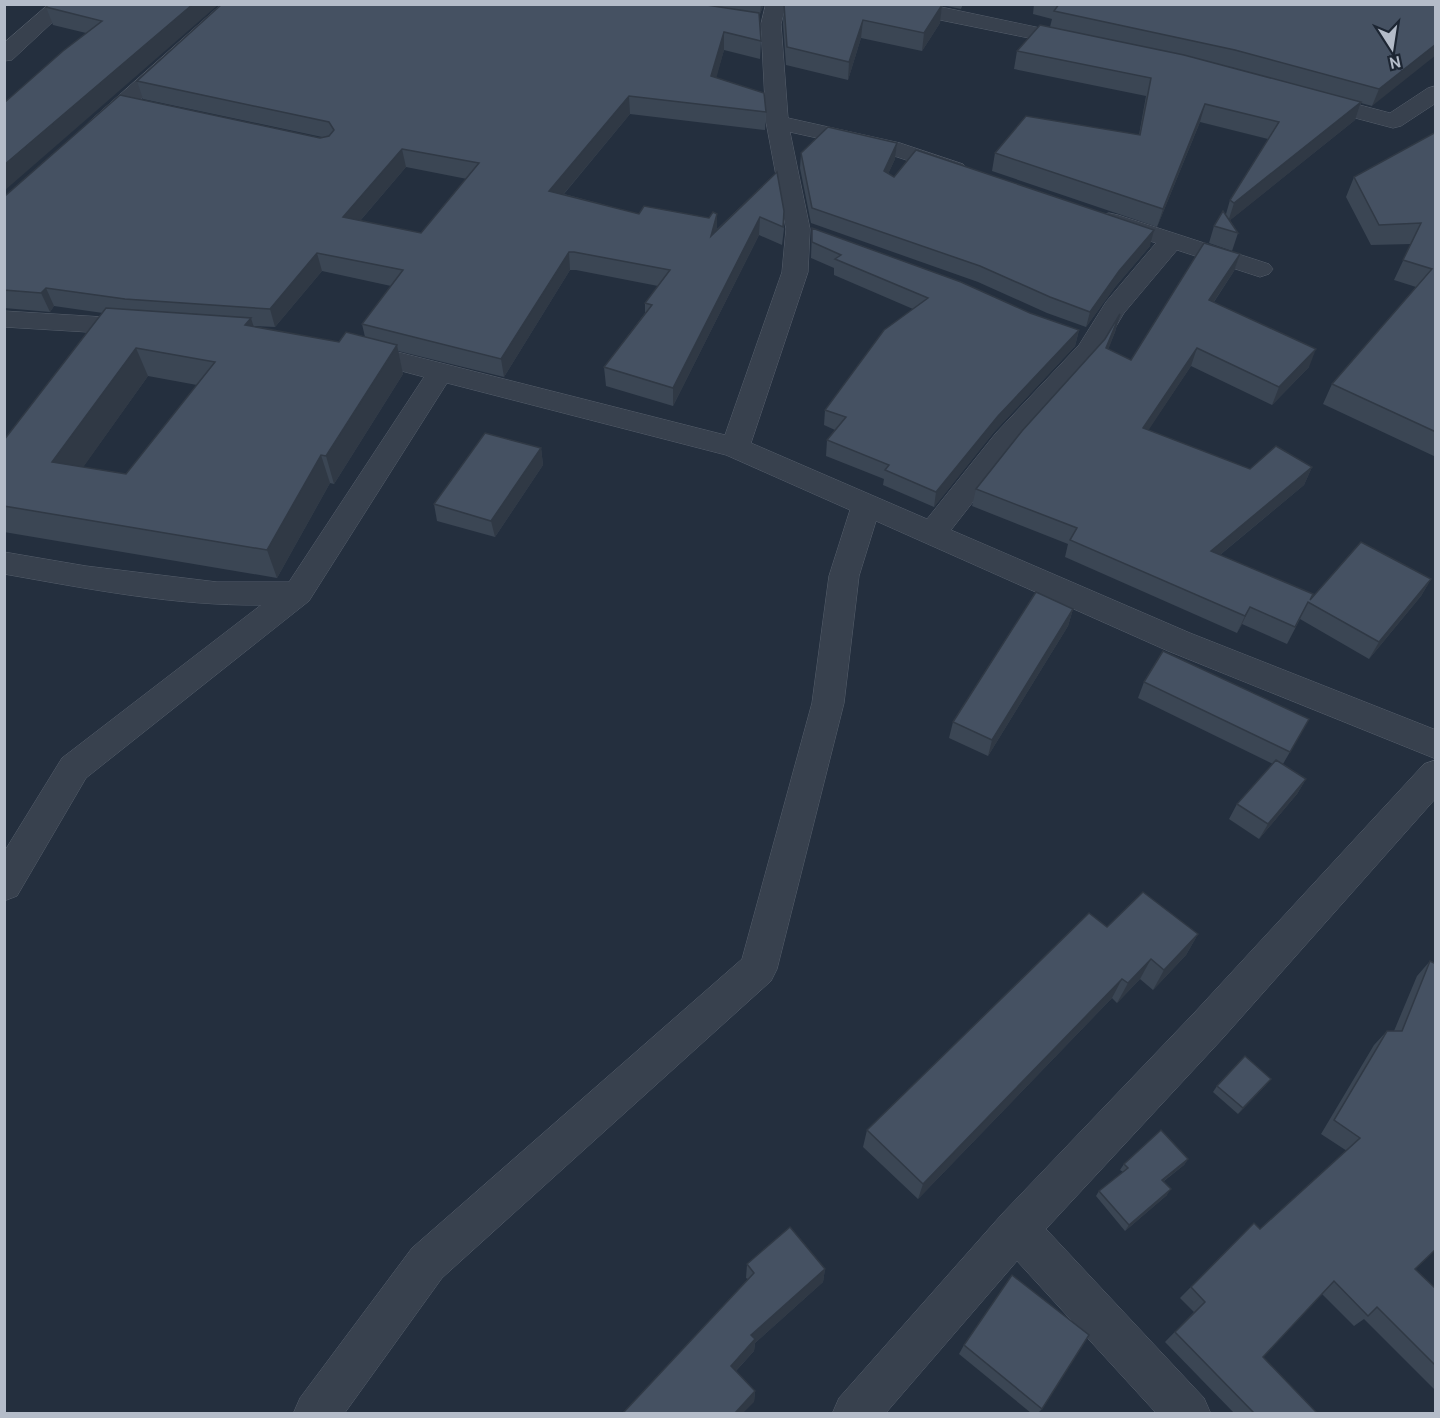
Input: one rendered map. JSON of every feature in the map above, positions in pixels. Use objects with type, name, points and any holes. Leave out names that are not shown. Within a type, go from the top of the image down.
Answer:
[{"type":"street","points":[[4,56],[62,4]]},
{"type":"street","points":[[81,141],[235,4]]},
{"type":"street","points":[[891,4],[1097,46]]},
{"type":"street","points":[[735,447],[808,233],[777,122],[765,16]]},
{"type":"street","points":[[1298,96],[1393,121],[1436,93]]},
{"type":"street","points":[[124,104],[146,109]]},
{"type":"street","points":[[777,122],[892,148],[977,176]]},
{"type":"street","points":[[1087,212],[1171,242],[1260,269]]},
{"type":"street","points":[[932,533],[1006,440],[1090,349],[1082,337],[1171,242]]},
{"type":"street","points":[[4,319],[167,329]]},
{"type":"street","points":[[337,345],[735,447],[1179,642],[1436,745]]},
{"type":"street","points":[[4,885],[74,768],[298,593],[362,497],[441,371]]},
{"type":"street","points":[[316,1413],[427,1263],[758,969],[828,703],[844,576],[867,504]]},
{"type":"street","points":[[4,563],[39,570],[217,594],[298,593]]},
{"type":"street","points":[[855,1413],[1017,1228],[1209,1024],[1436,774]]},
{"type":"street","points":[[1017,1228],[1188,1413]]},
{"type":"building","points":[[49,4],[193,4],[4,165],[4,103],[63,51],[102,21],[46,7]]},
{"type":"building","points":[[222,4],[700,4],[759,13],[761,41],[724,32],[711,76],[764,93],[766,112],[629,96],[549,191],[639,214],[644,206],[709,218],[713,212],[717,214],[711,236],[777,172],[784,211],[783,227],[760,217],[673,388],[604,367],[652,305],[645,303],[670,270],[574,252],[569,252],[501,359],[362,324],[403,270],[317,253],[270,309],[125,299],[46,288],[41,293],[4,290],[4,196],[120,95],[320,138],[329,136],[334,130],[329,122],[137,81]],"holes":[[[402,149],[479,163],[421,233],[343,217]]]},
{"type":"building","points":[[784,4],[942,5],[924,33],[863,20],[849,62],[787,47]]},
{"type":"building","points":[[1059,4],[1436,4],[1436,44],[1379,89],[1235,50],[1054,11]]},
{"type":"building","points":[[1040,25],[1184,55],[1361,102],[1234,203],[1230,200],[1279,122],[1205,104],[1163,209],[995,153],[1026,116],[1140,135],[1151,78],[1017,51]]},
{"type":"building","points":[[828,127],[897,143],[884,171],[894,177],[916,150],[1154,230],[1119,271],[1090,312],[980,266],[812,208],[801,153]]},
{"type":"building","points":[[1436,132],[1436,432],[1332,384],[1432,269],[1403,260],[1421,223],[1379,225],[1354,177]]},
{"type":"building","points":[[1223,211],[1238,233],[1214,226]]},
{"type":"building","points":[[812,228],[961,282],[1030,313],[1079,330],[998,416],[936,492],[885,470],[889,465],[827,440],[846,417],[825,410],[884,330],[928,298],[835,259],[841,255],[812,242]]},
{"type":"building","points":[[1204,243],[1240,254],[1209,300],[1316,349],[1279,387],[1197,348],[1143,428],[1250,469],[1276,446],[1312,467],[1211,551],[1313,594],[1310,600],[1361,542],[1431,579],[1379,642],[1308,602],[1295,627],[1250,607],[1245,616],[1070,540],[1077,528],[976,489],[1022,431],[1105,339],[1120,314],[1106,348],[1131,360]]},
{"type":"building","points":[[106,308],[251,318],[245,325],[339,342],[346,332],[397,345],[326,456],[321,455],[267,550],[4,506],[4,440]],"holes":[[[136,348],[215,362],[126,474],[52,462]]]},
{"type":"building","points":[[485,433],[541,448],[491,521],[434,504]]},
{"type":"building","points":[[1036,592],[1073,609],[992,740],[953,722]]},
{"type":"building","points":[[1163,651],[1309,719],[1290,752],[1144,682]]},
{"type":"building","points":[[1276,760],[1306,779],[1268,824],[1237,804]]},
{"type":"building","points":[[1143,892],[1198,934],[1164,970],[1151,959],[1128,983],[1122,979],[923,1184],[867,1130],[1089,913],[1107,927]]},
{"type":"building","points":[[1430,961],[1436,964],[1436,1249],[1415,1269],[1436,1289],[1436,1366],[1377,1307],[1368,1316],[1334,1281],[1263,1357],[1317,1413],[1254,1413],[1175,1332],[1205,1302],[1191,1287],[1254,1223],[1260,1229],[1360,1138],[1334,1120],[1387,1031],[1402,1031]]},
{"type":"building","points":[[1245,1056],[1271,1079],[1243,1108],[1217,1086]]},
{"type":"building","points":[[1161,1130],[1188,1159],[1162,1180],[1171,1189],[1129,1225],[1099,1191],[1128,1168],[1124,1164]]},
{"type":"building","points":[[790,1227],[825,1269],[751,1335],[755,1339],[731,1366],[755,1391],[735,1413],[623,1413],[754,1273],[747,1264]]},
{"type":"building","points":[[1012,1275],[1089,1335],[1042,1409],[964,1345]]}]
